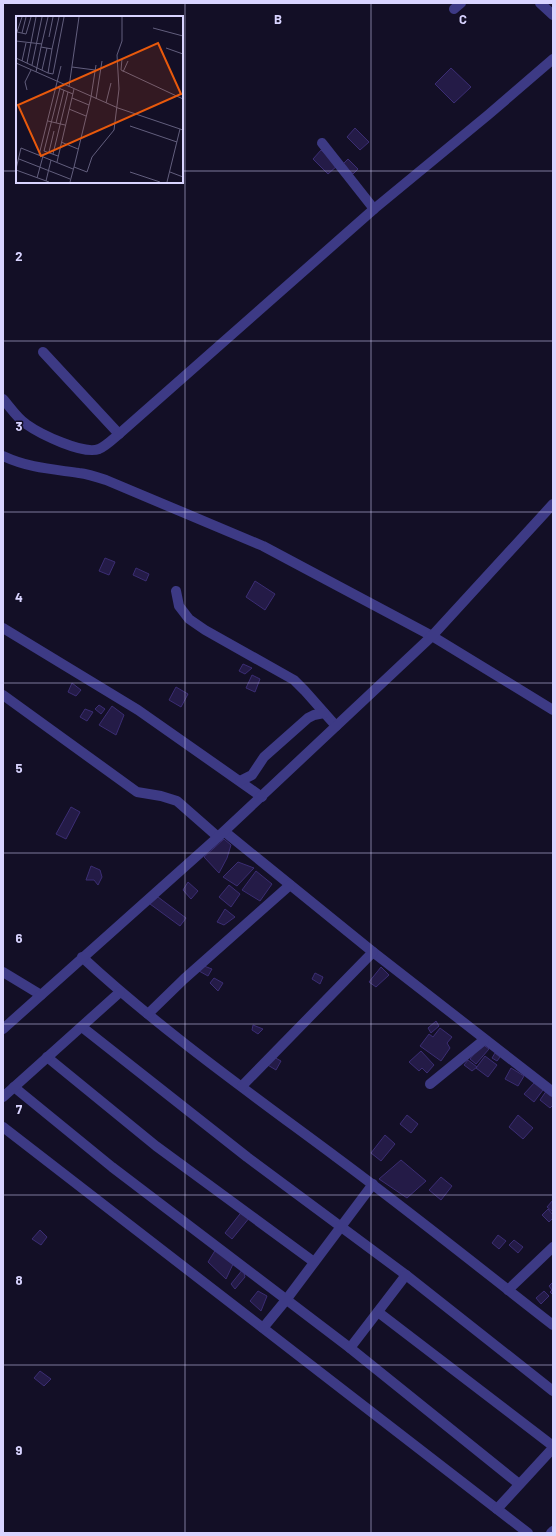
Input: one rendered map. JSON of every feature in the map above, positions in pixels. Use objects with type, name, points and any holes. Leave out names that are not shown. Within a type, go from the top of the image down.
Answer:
[{"type":"street","points":[[540,3],[553,14]]},
{"type":"street","points":[[3,399],[25,424],[40,432],[78,448],[90,450],[99,449],[119,434],[374,209],[553,59]]},
{"type":"street","points":[[322,143],[374,209]]},
{"type":"street","points":[[43,352],[119,434]]},
{"type":"street","points":[[3,456],[19,464],[44,469],[81,473],[106,480],[263,546],[432,636],[553,710]]},
{"type":"street","points":[[3,1029],[82,957],[222,834],[432,636],[553,504]]},
{"type":"street","points":[[176,591],[179,606],[189,619],[205,630],[294,680],[306,691],[336,726]]},
{"type":"street","points":[[3,628],[138,710],[262,797]]},
{"type":"street","points":[[3,696],[138,792],[161,796],[177,801],[290,885],[484,1040],[553,1092]]},
{"type":"street","points":[[240,781],[252,775],[264,757],[308,718],[314,714],[324,713]]},
{"type":"street","points":[[148,1014],[290,885]]},
{"type":"street","points":[[242,1086],[373,952]]},
{"type":"street","points":[[82,957],[120,992],[148,1014],[373,1184],[553,1325]]},
{"type":"street","points":[[3,972],[41,995]]},
{"type":"street","points":[[3,1097],[120,992]]},
{"type":"street","points":[[82,1027],[553,1391]]},
{"type":"street","points":[[430,1084],[484,1040]]},
{"type":"street","points":[[47,1057],[156,1146],[314,1262]]},
{"type":"street","points":[[14,1087],[112,1167],[350,1348],[519,1484]]},
{"type":"street","points":[[3,1127],[528,1533]]},
{"type":"street","points":[[263,1328],[286,1300],[373,1184]]},
{"type":"street","points":[[508,1290],[553,1248]]},
{"type":"street","points":[[350,1348],[406,1276]]},
{"type":"street","points":[[378,1312],[553,1447],[497,1509]]},
{"type":"building","points":[[451,68],[471,87],[454,103],[435,84]]},
{"type":"building","points":[[355,128],[369,142],[360,150],[347,137]]},
{"type":"building","points":[[321,150],[338,165],[328,174],[313,159]]},
{"type":"building","points":[[348,159],[358,169],[353,174],[342,165]]},
{"type":"building","points":[[105,558],[115,562],[109,575],[99,571]]},
{"type":"building","points":[[136,568],[149,574],[146,581],[133,575]]},
{"type":"building","points":[[255,581],[275,594],[265,610],[246,597]]},
{"type":"building","points":[[243,664],[252,668],[245,674],[239,671]]},
{"type":"building","points":[[252,675],[260,679],[255,692],[246,688]]},
{"type":"building","points":[[72,683],[81,690],[76,696],[68,692]]},
{"type":"building","points":[[176,687],[188,694],[181,707],[169,700]]},
{"type":"building","points":[[99,705],[105,709],[101,714],[95,709]]},
{"type":"building","points":[[112,706],[124,715],[116,735],[99,725]]},
{"type":"building","points":[[85,709],[93,712],[87,721],[80,717]]},
{"type":"building","points":[[71,807],[80,812],[66,839],[56,834]]},
{"type":"building","points":[[224,839],[231,845],[227,858],[219,873],[204,857]]},
{"type":"building","points":[[238,862],[254,868],[237,886],[223,877]]},
{"type":"building","points":[[91,866],[100,870],[102,877],[98,885],[94,880],[86,880]]},
{"type":"building","points":[[256,871],[272,884],[260,901],[242,890]]},
{"type":"building","points":[[188,882],[198,891],[191,899],[183,890]]},
{"type":"building","points":[[229,885],[240,894],[231,907],[219,897]]},
{"type":"building","points":[[158,897],[186,918],[180,926],[150,904]]},
{"type":"building","points":[[225,909],[235,917],[224,925],[217,922]]},
{"type":"building","points":[[204,966],[212,969],[208,976],[199,971]]},
{"type":"building","points":[[381,967],[389,975],[376,987],[369,982]]},
{"type":"building","points":[[315,973],[323,977],[320,984],[312,979]]},
{"type":"building","points":[[214,978],[223,983],[218,991],[210,983]]},
{"type":"building","points":[[436,1021],[439,1026],[431,1033],[428,1028]]},
{"type":"building","points":[[253,1025],[263,1029],[258,1034],[252,1030]]},
{"type":"building","points":[[440,1028],[452,1037],[447,1043],[450,1048],[441,1061],[420,1046],[429,1034],[433,1037]]},
{"type":"building","points":[[482,1044],[489,1049],[476,1064],[470,1059]]},
{"type":"building","points":[[421,1051],[434,1065],[427,1073],[422,1068],[419,1071],[409,1062]]},
{"type":"building","points":[[495,1053],[500,1057],[497,1061],[492,1058]]},
{"type":"building","points":[[272,1056],[281,1061],[276,1070],[266,1064]]},
{"type":"building","points":[[485,1056],[497,1065],[488,1077],[476,1068]]},
{"type":"building","points":[[468,1060],[477,1067],[472,1071],[464,1065]]},
{"type":"building","points":[[511,1068],[524,1076],[518,1086],[505,1079]]},
{"type":"building","points":[[535,1082],[543,1090],[534,1102],[524,1094]]},
{"type":"building","points":[[547,1090],[553,1095],[553,1105],[550,1108],[540,1100]]},
{"type":"building","points":[[407,1115],[418,1124],[411,1133],[400,1124]]},
{"type":"building","points":[[518,1115],[533,1128],[523,1139],[509,1127]]},
{"type":"building","points":[[385,1135],[395,1144],[381,1161],[371,1153]]},
{"type":"building","points":[[401,1160],[426,1181],[407,1198],[379,1179]]},
{"type":"building","points":[[441,1177],[452,1186],[441,1200],[429,1190]]},
{"type":"building","points":[[553,1200],[553,1212],[547,1207]]},
{"type":"building","points":[[548,1209],[553,1215],[553,1218],[549,1222],[542,1215]]},
{"type":"building","points":[[243,1210],[250,1217],[232,1239],[225,1233]]},
{"type":"building","points":[[40,1230],[47,1237],[41,1245],[32,1239]]},
{"type":"building","points":[[498,1235],[506,1241],[499,1249],[492,1243]]},
{"type":"building","points":[[514,1240],[523,1247],[518,1253],[509,1245]]},
{"type":"building","points":[[216,1249],[234,1262],[226,1279],[208,1262]]},
{"type":"building","points":[[243,1269],[245,1277],[235,1289],[231,1284]]},
{"type":"building","points":[[553,1282],[553,1295],[550,1292],[552,1290],[549,1286]]},
{"type":"building","points":[[258,1291],[267,1296],[261,1311],[250,1301]]},
{"type":"building","points":[[544,1291],[549,1296],[541,1304],[536,1298]]},
{"type":"building","points":[[40,1371],[51,1379],[44,1386],[34,1378]]}]
